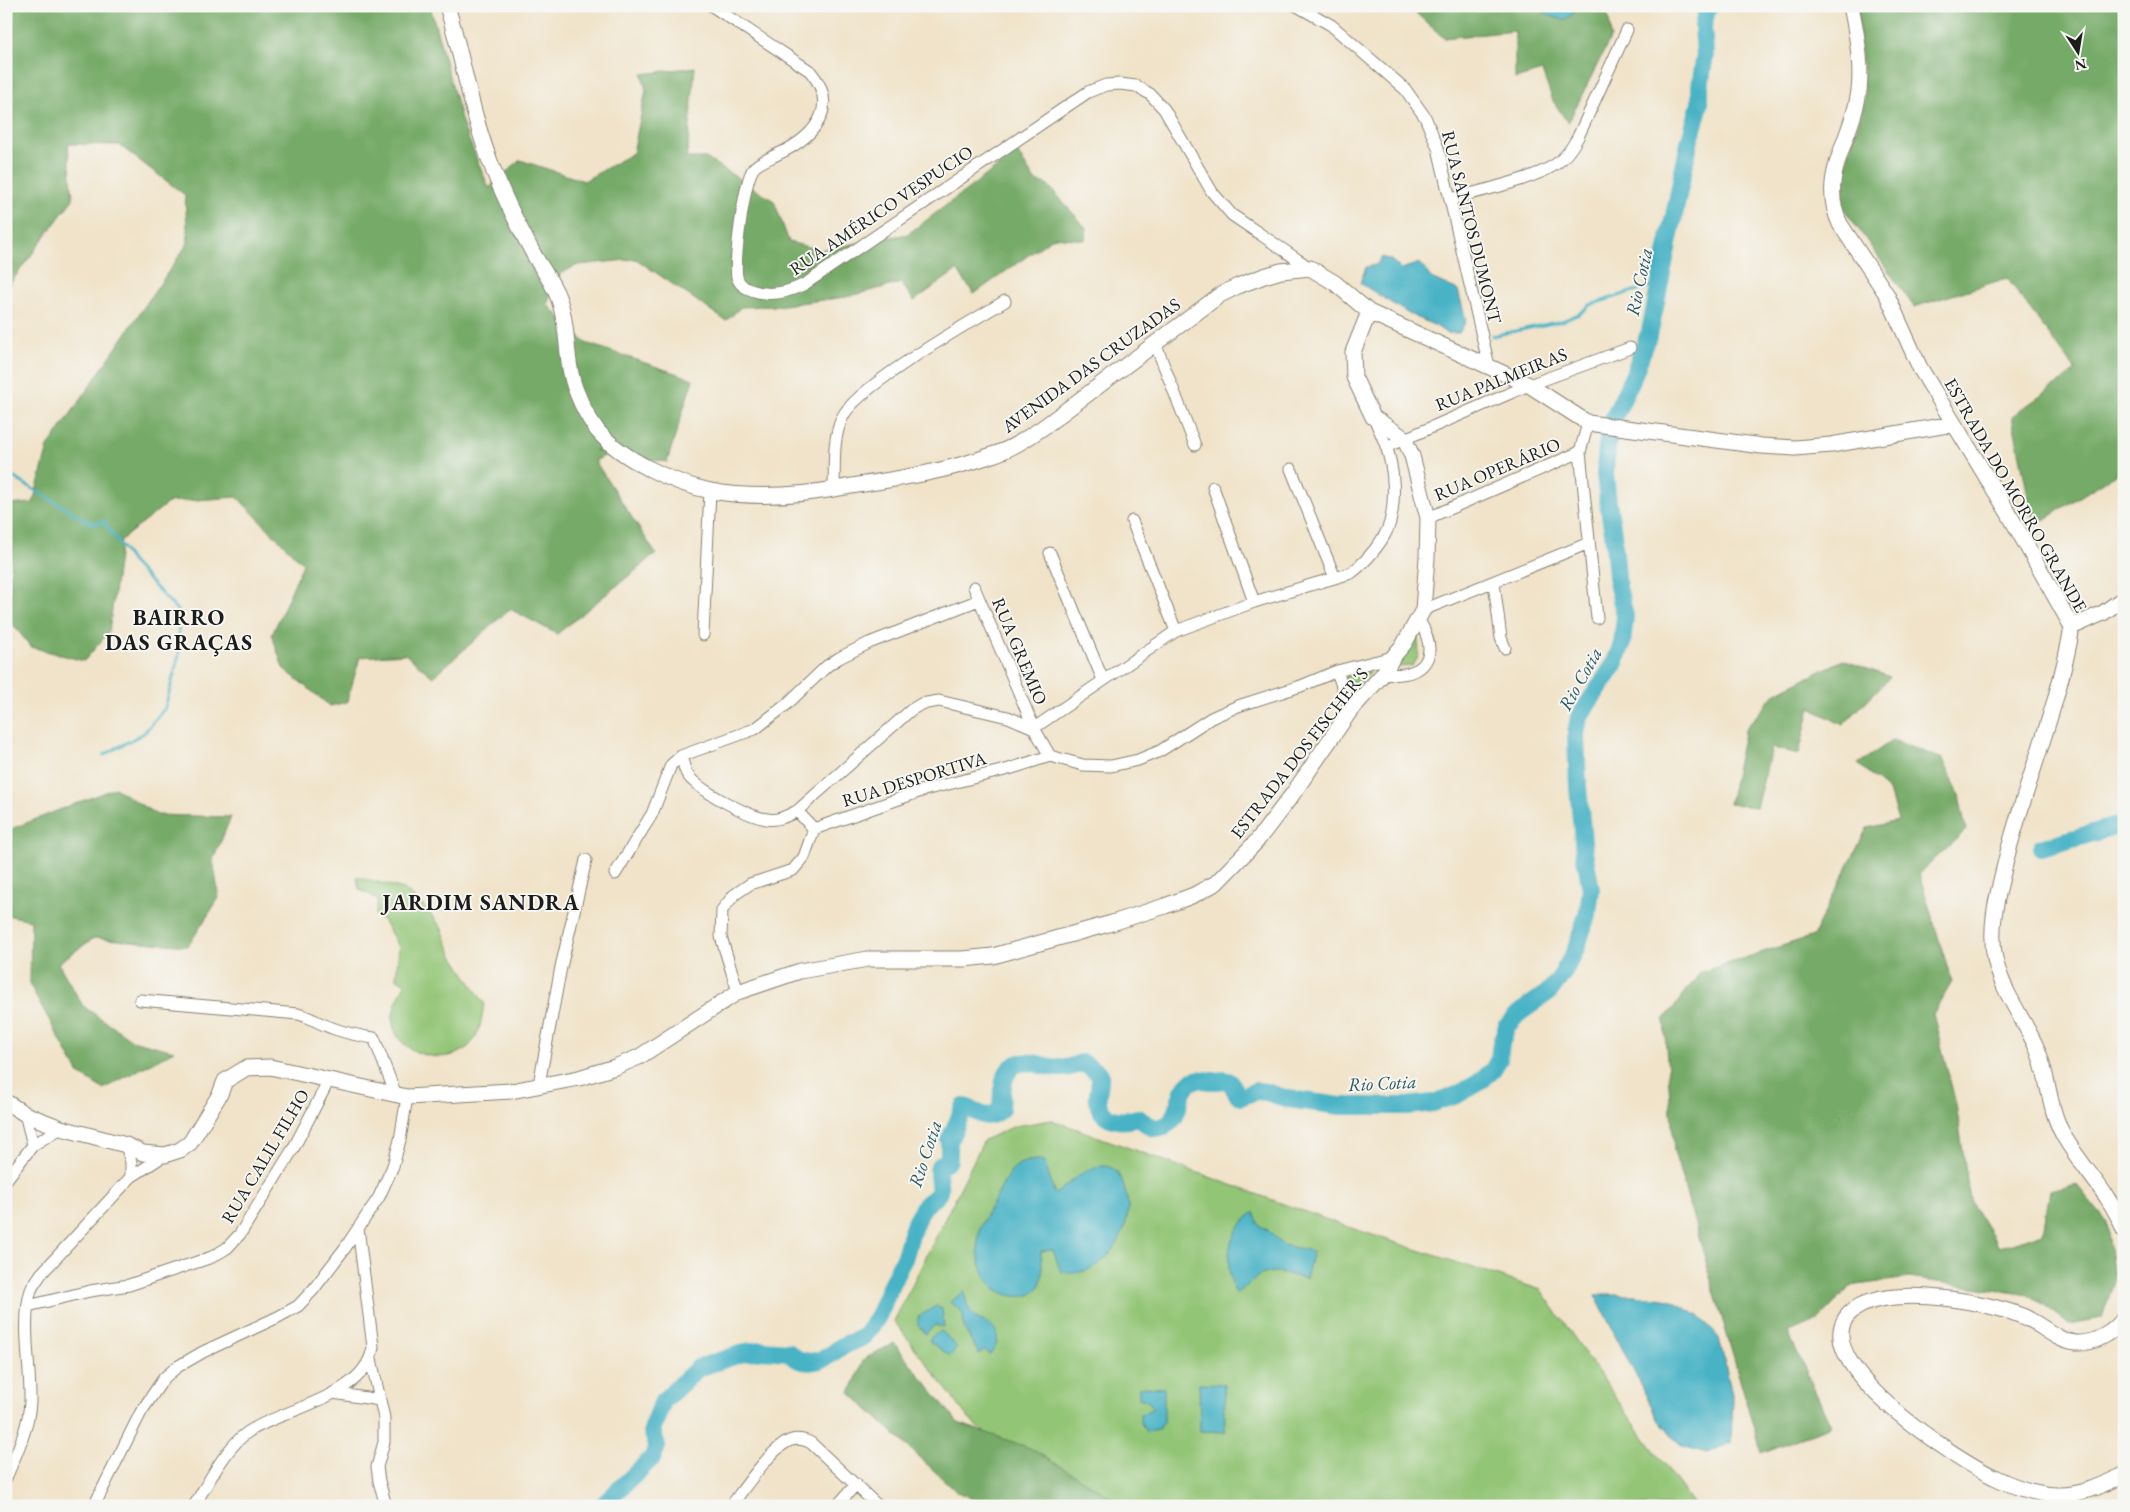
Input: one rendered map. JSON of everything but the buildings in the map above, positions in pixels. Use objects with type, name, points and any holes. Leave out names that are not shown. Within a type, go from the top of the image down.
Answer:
[{"type":"street","name":"AVENIDA DAS CRUZADAS","points":[[447,6],[491,164],[532,251],[554,287],[563,312],[572,380],[583,408],[598,431],[616,448],[645,466],[676,481],[710,491],[755,495],[834,489],[909,476],[993,455],[1030,436],[1220,295],[1238,286],[1281,271],[1310,268]]},
{"type":"street","name":"RUA AMÉRICO VESPUCIO","points":[[712,6],[810,70],[819,82],[823,93],[824,103],[821,116],[813,129],[792,147],[760,163],[753,169],[742,212],[737,266],[737,278],[745,288],[767,294],[793,290],[805,284],[1088,92],[1106,85],[1120,84],[1136,86],[1150,94],[1164,109],[1212,192],[1232,215],[1310,268]]},
{"type":"street","name":"RUA SANTOS DUMONT","points":[[1297,6],[1331,25],[1405,90],[1425,117],[1438,148],[1489,366]]},
{"type":"street","points":[[1315,6],[1331,25]]},
{"type":"street","name":"ESTRADA DO MORRO GRANDE","points":[[1851,6],[1860,80],[1857,102],[1832,180],[1831,198],[1834,212],[1887,295],[1920,368],[2009,514],[2072,627],[2062,675],[2011,840],[1992,922],[1993,944],[2000,977],[2038,1053],[2064,1137],[2102,1190],[2124,1230]]},
{"type":"street","points":[[1451,199],[1539,172],[1555,165],[1569,152],[1627,30]]},
{"type":"street","points":[[1310,268],[1335,284],[1369,312],[1529,385],[1595,424],[1762,446],[1795,448],[1832,445],[1953,424]]},
{"type":"street","points":[[834,489],[835,439],[842,416],[852,403],[896,369],[1005,301]]},
{"type":"street","points":[[680,756],[687,774],[700,788],[746,812],[767,820],[782,819],[797,811],[911,710],[921,704],[939,701],[1008,717],[1034,728],[1176,631],[1254,602],[1351,573],[1363,564],[1390,524],[1393,498],[1392,474],[1386,447],[1354,377],[1352,365],[1353,352],[1369,312]]},
{"type":"street","points":[[1155,343],[1195,444]]},
{"type":"street","name":"RUA PALMEIRAS","points":[[1386,447],[1529,385],[1630,348]]},
{"type":"street","points":[[1373,417],[1404,438]]},
{"type":"street","points":[[1595,424],[1580,452],[1597,618]]},
{"type":"street","name":"ESTRADA DOS FISCHER'S","points":[[165,1155],[180,1150],[190,1143],[220,1094],[225,1081],[246,1068],[270,1067],[402,1096],[511,1091],[539,1084],[579,1078],[615,1067],[639,1057],[738,992],[800,971],[868,959],[963,959],[993,956],[1112,923],[1194,895],[1216,883],[1256,842],[1292,795],[1350,711],[1383,674],[1421,615],[1427,558],[1428,518],[1412,456],[1404,438]]},
{"type":"street","name":"RUA OPERÁRIO","points":[[1428,518],[1580,452]]},
{"type":"street","points":[[1291,470],[1336,578]]},
{"type":"street","points":[[1212,487],[1254,602]]},
{"type":"street","points":[[703,635],[710,491]]},
{"type":"street","points":[[1132,520],[1176,631]]},
{"type":"street","points":[[1383,674],[1396,676],[1408,673],[1419,669],[1425,663],[1429,656],[1428,641],[1421,615],[1589,543]]},
{"type":"street","points":[[1050,553],[1103,680]]},
{"type":"street","points":[[1494,583],[1501,638],[1505,648]]},
{"type":"street","name":"RUA GREMIO","points":[[974,588],[1034,728],[1050,756]]},
{"type":"street","points":[[2072,627],[2103,613],[2124,598]]},
{"type":"street","points":[[615,874],[652,814],[671,765],[680,756],[755,729],[767,721],[827,666],[839,658],[979,600]]},
{"type":"street","points":[[1050,756],[1083,765],[1111,766],[1138,760],[1160,751],[1211,718],[1238,706],[1301,686],[1337,671],[1393,658]]},
{"type":"street","points":[[1337,671],[1350,711]]},
{"type":"street","name":"RUA DESPORTIVA","points":[[814,829],[924,790],[1009,769],[1050,756]]},
{"type":"street","points":[[738,992],[721,937],[722,910],[734,895],[750,884],[793,870],[804,857],[814,829],[797,811]]},
{"type":"street","points":[[539,1084],[561,967],[586,860]]},
{"type":"street","points":[[94,1506],[141,1412],[164,1378],[177,1367],[203,1352],[298,1306],[313,1290],[379,1197],[393,1166],[400,1140],[402,1096],[374,1038],[331,1028],[298,1014],[140,1000]]},
{"type":"street","name":"RUA CALIL FILHO","points":[[28,1306],[90,1291],[129,1285],[194,1264],[212,1257],[227,1248],[240,1234],[293,1149],[329,1080]]},
{"type":"street","points":[[6,1102],[25,1114],[61,1128],[126,1145],[143,1153],[165,1155]]},
{"type":"street","points":[[25,1114],[33,1146]]},
{"type":"street","points":[[6,1180],[33,1146],[61,1128]]},
{"type":"street","points":[[126,1145],[131,1162],[131,1177]]},
{"type":"street","points":[[6,1478],[22,1437],[30,1402],[28,1306],[32,1290],[41,1274],[131,1177],[165,1155]]},
{"type":"street","points":[[194,1506],[219,1466],[247,1432],[333,1393],[362,1374],[371,1359],[373,1347],[358,1228]]},
{"type":"street","points":[[2124,1318],[2111,1332],[2099,1339],[2075,1343],[2055,1335],[2037,1322],[2024,1316],[1994,1307],[1956,1299],[1906,1296],[1871,1302],[1859,1307],[1846,1319],[1842,1338],[1844,1350],[1851,1364],[1877,1396],[1914,1426],[1954,1454],[1994,1477],[2032,1491],[2055,1495],[2092,1489],[2124,1475]]},
{"type":"street","points":[[371,1359],[384,1429],[384,1442],[377,1467],[386,1506]]},
{"type":"street","points":[[333,1393],[380,1400]]},
{"type":"street","points":[[730,1506],[764,1463],[793,1439],[811,1443],[878,1506]]},
{"type":"street","points":[[837,1506],[856,1484]]},
{"type":"green space","points":[[6,6],[430,6],[463,126],[489,188],[520,160],[584,181],[633,153],[646,90],[642,74],[695,67],[687,158],[706,158],[774,201],[789,242],[820,250],[908,234],[1017,152],[1035,181],[1047,184],[1087,229],[1085,240],[1054,237],[974,294],[957,270],[914,301],[901,283],[846,297],[776,306],[741,307],[726,321],[636,259],[578,265],[561,273],[547,304],[586,343],[693,379],[667,462],[594,450],[606,455],[595,461],[656,554],[557,634],[510,609],[433,677],[405,654],[360,657],[347,702],[330,706],[283,668],[272,635],[303,564],[237,497],[169,502],[121,540],[109,632],[84,661],[31,647],[10,621],[11,560],[6,557],[6,505],[33,503],[48,447],[188,243],[185,195],[119,145],[68,144],[73,199],[6,289],[6,76],[13,46],[6,41]]},
{"type":"green space","points":[[1408,6],[1532,6],[1556,18],[1582,6],[1601,6],[1609,18],[1611,37],[1568,123],[1553,101],[1542,71],[1515,79],[1515,31],[1444,38]]},
{"type":"green space","points":[[1855,6],[2124,6],[2124,469],[2034,526],[2012,416],[2076,371],[2007,278],[1914,307],[1842,206],[1846,163],[1865,101],[1858,13]]},
{"type":"green space","points":[[1417,636],[1419,652],[1415,662],[1412,666],[1396,667]]},
{"type":"green space","points":[[1843,660],[1890,677],[1843,725],[1810,708],[1799,754],[1772,748],[1756,807],[1729,804],[1745,729],[1776,693]]},
{"type":"green space","points":[[1366,668],[1370,672],[1353,694],[1345,677]]},
{"type":"green space","points":[[1893,740],[1943,759],[1959,795],[1966,830],[1919,874],[1952,982],[1933,1014],[1956,1104],[1970,1200],[1999,1247],[2043,1233],[2050,1190],[2076,1184],[2107,1222],[2114,1281],[2102,1318],[2070,1324],[2030,1295],[1909,1278],[1850,1286],[1818,1321],[1788,1332],[1831,1426],[1761,1453],[1674,1151],[1664,1020],[1701,972],[1813,936],[1867,828],[1898,821],[1889,791],[1858,764]]},
{"type":"green space","points":[[115,788],[157,815],[231,817],[213,860],[219,898],[188,946],[94,938],[58,963],[83,1006],[132,1040],[174,1051],[103,1089],[79,1074],[30,985],[31,920],[6,915],[6,831]]},
{"type":"green space","points":[[357,877],[404,889],[422,904],[441,927],[452,954],[484,1003],[476,1037],[469,1046],[460,1052],[449,1056],[425,1055],[414,1051],[404,1044],[397,1035],[393,1024],[393,1013],[405,984],[396,978],[399,947],[383,920],[375,916],[378,899],[359,889]]},
{"type":"green space","points":[[1052,1120],[1339,1224],[1541,1290],[1633,1422],[1695,1506],[1074,1506],[969,1419],[894,1321],[984,1140],[1015,1126]]},
{"type":"green space","points":[[894,1343],[958,1423],[1030,1448],[1125,1506],[989,1506],[957,1492],[850,1393],[864,1359]]},
{"type":"water","points":[[1532,6],[1582,6],[1566,19],[1556,18]]},
{"type":"water","points":[[1382,257],[1391,260],[1401,269],[1420,263],[1431,278],[1458,290],[1466,321],[1459,333],[1446,333],[1436,326],[1409,314],[1360,283],[1366,267],[1376,265]]},
{"type":"water","points":[[1038,1160],[1044,1161],[1055,1194],[1077,1177],[1095,1167],[1106,1166],[1114,1169],[1123,1183],[1127,1198],[1127,1219],[1117,1244],[1099,1264],[1088,1270],[1075,1273],[1061,1272],[1053,1250],[1041,1251],[1042,1274],[1038,1289],[1032,1294],[1025,1296],[1009,1295],[995,1288],[983,1272],[978,1252],[980,1227],[1012,1170],[1022,1163]]},
{"type":"water","points":[[1254,1212],[1259,1225],[1268,1230],[1282,1245],[1313,1251],[1306,1279],[1283,1273],[1268,1273],[1261,1275],[1236,1295],[1229,1261],[1232,1239],[1244,1220]]},
{"type":"water","points":[[964,1292],[973,1315],[993,1327],[997,1335],[997,1343],[990,1354],[984,1350],[979,1354],[964,1328],[963,1315],[950,1302]]},
{"type":"water","points":[[1595,1295],[1635,1295],[1671,1300],[1699,1316],[1719,1338],[1733,1399],[1731,1443],[1707,1453],[1682,1446],[1659,1421]]},
{"type":"water","points":[[936,1306],[942,1309],[944,1327],[935,1325],[925,1334],[918,1325],[918,1317]]},
{"type":"water","points":[[942,1331],[957,1347],[950,1356],[929,1341],[931,1337]]},
{"type":"water","points":[[1199,1383],[1224,1384],[1225,1432],[1200,1431]]},
{"type":"water","points":[[1139,1387],[1164,1388],[1164,1422],[1158,1430],[1146,1432],[1140,1421],[1140,1415],[1153,1408],[1149,1402],[1139,1398]]},
{"type":"waterway","name":"Rio Cotia","points":[[602,1506],[653,1457],[657,1446],[652,1430],[663,1401],[698,1368],[746,1352],[763,1350],[788,1352],[794,1357],[807,1362],[820,1360],[832,1354],[841,1346],[865,1335],[882,1308],[904,1258],[918,1217],[925,1205],[937,1196],[939,1192],[939,1166],[949,1160],[949,1141],[964,1107],[986,1116],[1001,1109],[1003,1083],[1015,1065],[1033,1063],[1060,1068],[1083,1063],[1100,1074],[1098,1102],[1104,1114],[1116,1120],[1137,1118],[1154,1128],[1165,1126],[1171,1121],[1176,1114],[1183,1091],[1188,1084],[1195,1080],[1229,1081],[1241,1097],[1256,1091],[1288,1099],[1341,1106],[1408,1106],[1433,1103],[1457,1095],[1478,1083],[1493,1070],[1499,1059],[1501,1043],[1507,1026],[1518,1014],[1550,991],[1562,975],[1576,949],[1588,912],[1591,889],[1584,852],[1578,787],[1576,734],[1579,717],[1614,665],[1622,644],[1625,616],[1618,587],[1605,474],[1607,445],[1612,422],[1634,374],[1650,331],[1689,143],[1700,104],[1700,87],[1705,54],[1703,26],[1708,6]]},
{"type":"waterway","points":[[1492,336],[1562,321],[1579,314],[1590,305],[1653,285],[1659,289]]},
{"type":"waterway","points":[[6,473],[92,524],[104,522],[132,562],[178,611],[179,655],[165,708],[144,733],[104,755]]},
{"type":"waterway","points":[[2041,848],[2124,824]]},
{"type":"district","name":"BAIRRO DAS GRAÇAS","points":[[179,630]]},
{"type":"district","name":"JARDIM SANDRA","points":[[481,902]]}]
